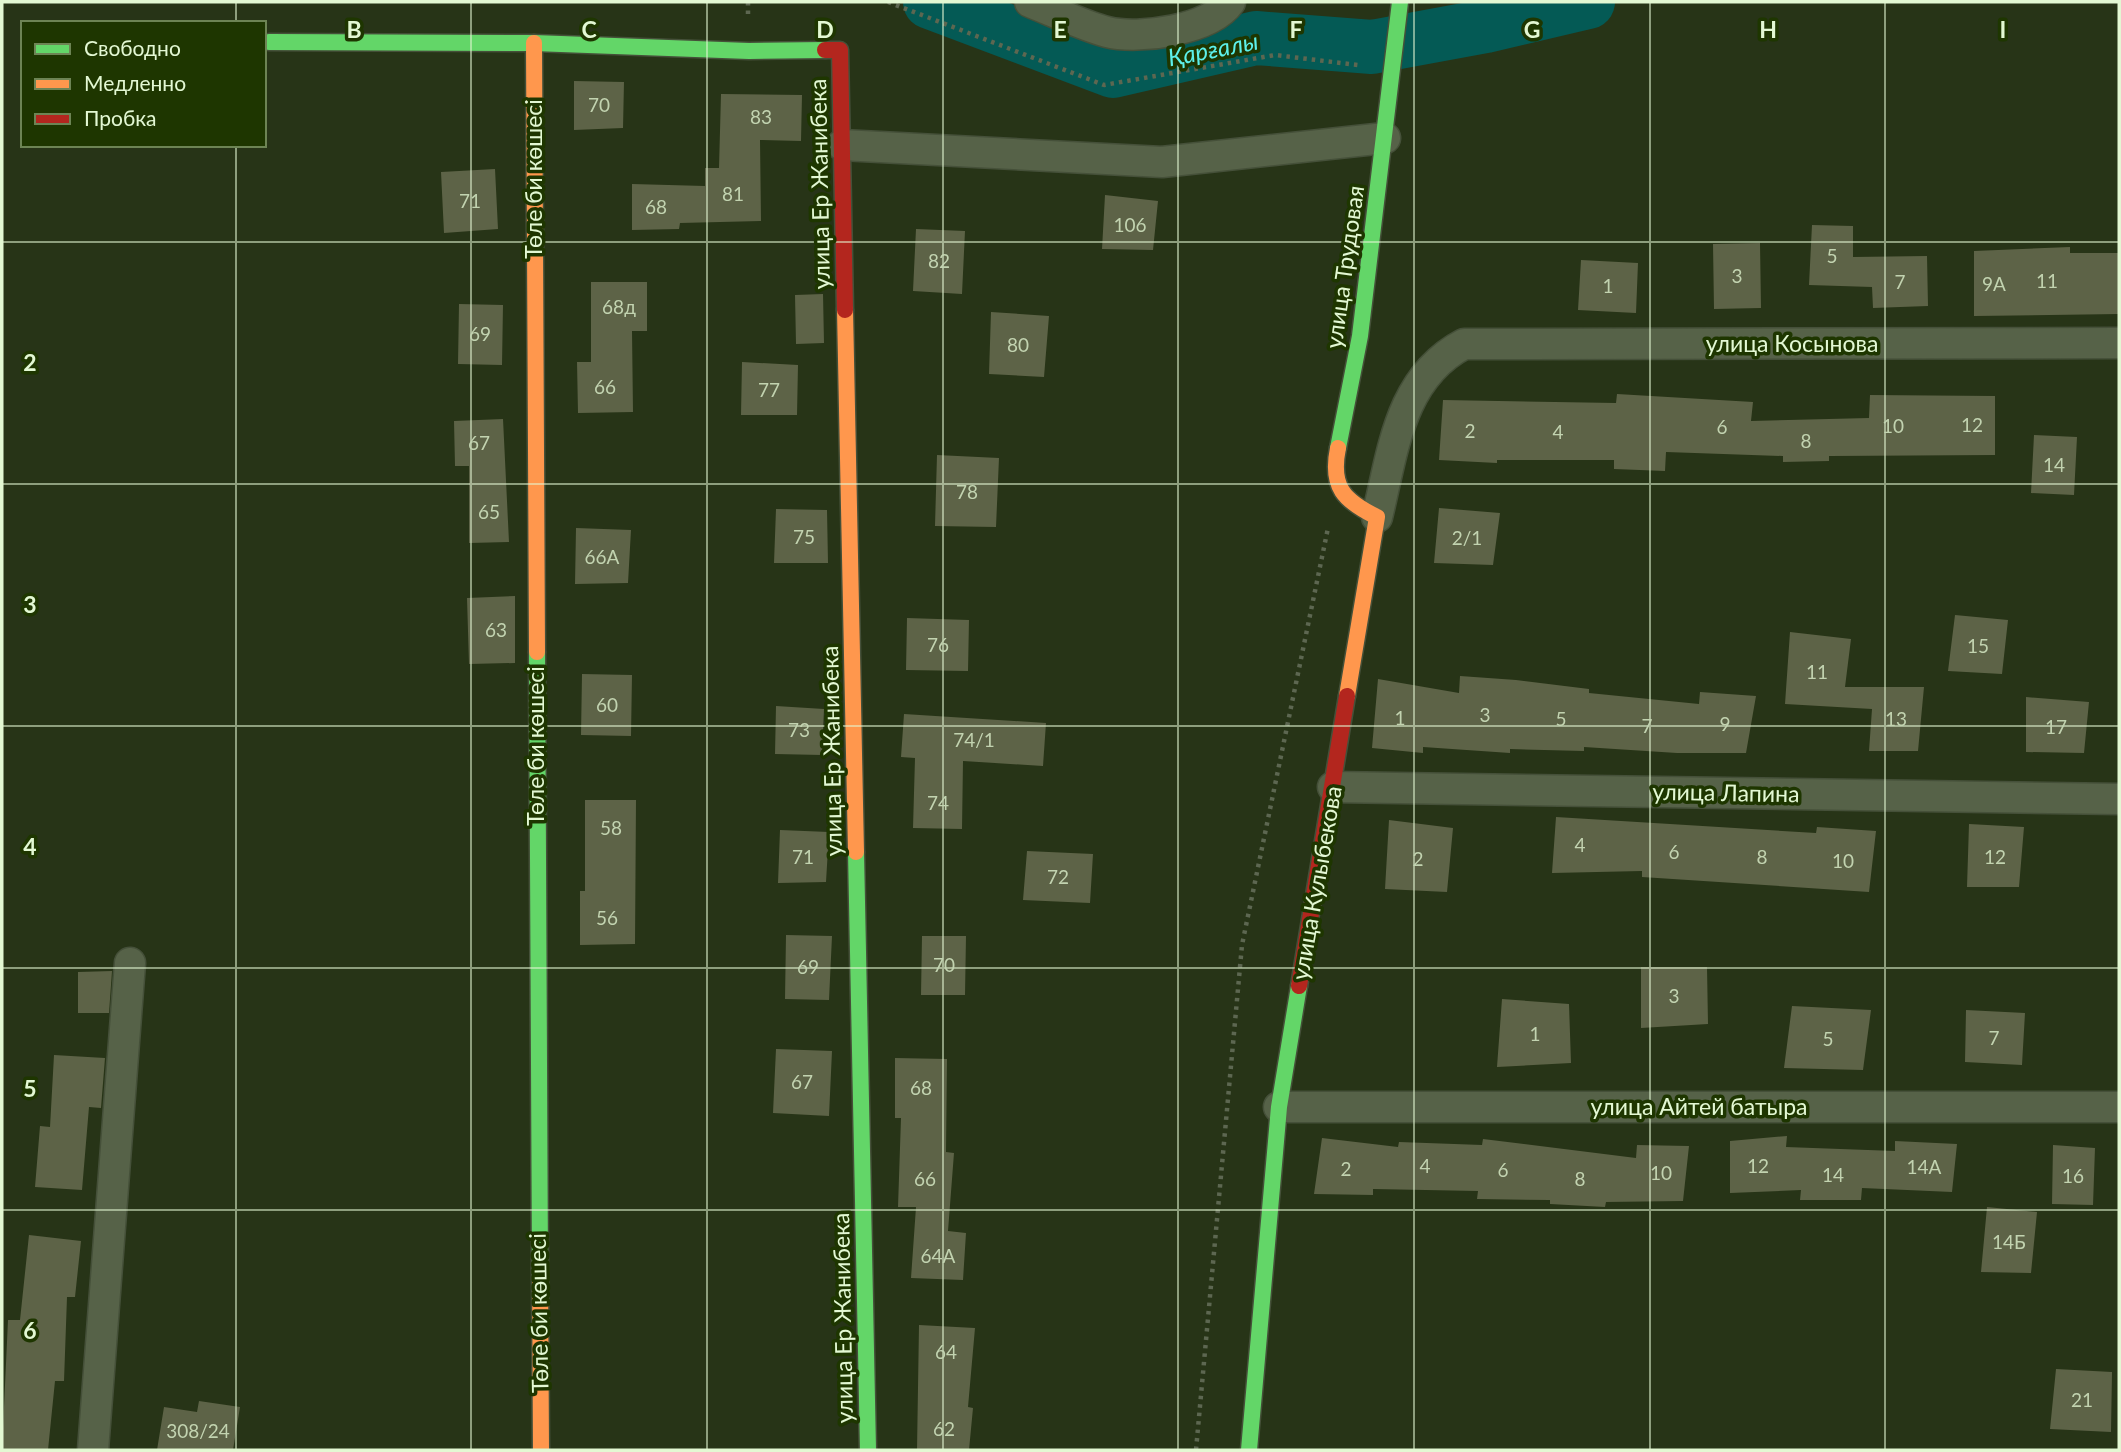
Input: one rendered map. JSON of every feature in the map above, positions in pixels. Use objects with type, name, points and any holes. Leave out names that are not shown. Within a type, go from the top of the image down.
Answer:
[{"type":"street","points":[[1030,2],[1108,32],[1147,34],[1193,26],[1230,2]]},
{"type":"street","name":"улица Трудовая","points":[[1338,482],[1336,458],[1360,336],[1395,63],[1400,2]]},
{"type":"street","points":[[268,42],[534,43]]},
{"type":"street","name":"улица Ер Жанибека","points":[[534,43],[750,51],[840,50],[868,1450]]},
{"type":"street","name":"Төле би көшесі","points":[[534,43],[541,1450]]},
{"type":"street","points":[[842,145],[1162,162],[1385,138]]},
{"type":"street","name":"улица Косынова","points":[[1464,344],[2119,343]]},
{"type":"street","name":"улица Кулыбекова","points":[[1249,1450],[1279,1107],[1377,517],[1399,423],[1419,380],[1450,352],[1464,344]]},
{"type":"street","points":[[1338,482],[1341,494],[1350,504],[1377,517]]},
{"type":"street","name":"улица Лапина","points":[[1333,787],[2119,799]]},
{"type":"street","points":[[93,1450],[130,963]]},
{"type":"street","name":"улица Айтей батыра","points":[[1279,1107],[2119,1107]]},
{"type":"path","points":[[1196,1450],[1242,945],[1338,482]]},
{"type":"building","points":[[574,81],[624,82],[623,128],[574,130]]},
{"type":"building","points":[[721,94],[802,95],[801,141],[760,140],[761,221],[680,223],[679,229],[632,230],[632,184],[705,186],[705,168],[719,168]]},
{"type":"building","points":[[495,169],[498,229],[444,233],[441,172]]},
{"type":"building","points":[[1105,195],[1158,201],[1153,250],[1102,249]]},
{"type":"building","points":[[1812,225],[1853,226],[1853,257],[1927,256],[1928,306],[1873,308],[1872,287],[1809,285]]},
{"type":"building","points":[[916,229],[965,231],[962,294],[913,291]]},
{"type":"building","points":[[1760,243],[1761,308],[1714,309],[1713,244]]},
{"type":"building","points":[[2070,247],[2070,253],[2119,253],[2119,314],[1974,316],[1974,251]]},
{"type":"building","points":[[1581,260],[1638,263],[1636,313],[1578,310]]},
{"type":"building","points":[[591,282],[647,282],[647,331],[632,331],[633,412],[578,413],[577,362],[591,362]]},
{"type":"building","points":[[823,294],[824,343],[796,344],[795,295]]},
{"type":"building","points":[[459,304],[503,305],[502,365],[458,364]]},
{"type":"building","points":[[991,312],[1049,316],[1044,377],[989,374]]},
{"type":"building","points":[[742,362],[798,365],[797,415],[741,415]]},
{"type":"building","points":[[1617,394],[1753,402],[1751,421],[1869,418],[1870,395],[1995,396],[1995,455],[1829,456],[1829,461],[1783,462],[1783,456],[1666,452],[1665,471],[1614,469],[1614,460],[1497,460],[1497,463],[1439,460],[1443,400],[1616,403]]},
{"type":"building","points":[[503,419],[509,542],[469,543],[469,466],[455,466],[454,421]]},
{"type":"building","points":[[2034,435],[2077,437],[2074,495],[2031,493]]},
{"type":"building","points":[[937,455],[999,458],[996,527],[935,526]]},
{"type":"building","points":[[1439,508],[1500,513],[1493,565],[1434,563]]},
{"type":"building","points":[[776,509],[827,510],[828,563],[774,563]]},
{"type":"building","points":[[576,528],[631,530],[628,583],[575,584]]},
{"type":"building","points":[[515,596],[515,663],[469,664],[467,598]]},
{"type":"building","points":[[1955,615],[2008,620],[2002,674],[1948,671]]},
{"type":"building","points":[[907,618],[969,620],[968,671],[906,670]]},
{"type":"building","points":[[1790,632],[1851,639],[1845,687],[1924,687],[1918,751],[1869,751],[1872,709],[1785,704]]},
{"type":"building","points":[[582,674],[632,675],[631,736],[581,735]]},
{"type":"building","points":[[1460,676],[1516,680],[1589,689],[1589,693],[1699,704],[1700,692],[1756,696],[1746,753],[1677,753],[1584,747],[1584,751],[1510,749],[1510,753],[1423,747],[1423,753],[1372,748],[1378,679],[1459,693]]},
{"type":"building","points":[[2026,697],[2089,702],[2084,753],[2026,752]]},
{"type":"building","points":[[776,706],[824,709],[822,755],[775,754]]},
{"type":"building","points":[[904,714],[1046,723],[1043,766],[963,761],[962,829],[913,828],[915,758],[901,757]]},
{"type":"building","points":[[585,800],[636,800],[635,944],[580,945],[580,891],[585,891]]},
{"type":"building","points":[[1556,817],[1816,833],[1817,827],[1876,831],[1869,892],[1642,877],[1642,871],[1552,873]]},
{"type":"building","points":[[1389,820],[1453,828],[1447,892],[1385,889]]},
{"type":"building","points":[[1969,824],[2024,827],[2019,887],[1967,887]]},
{"type":"building","points":[[780,830],[829,832],[826,882],[778,883]]},
{"type":"building","points":[[1027,851],[1093,854],[1090,903],[1023,900]]},
{"type":"building","points":[[786,935],[832,936],[829,1000],[785,999]]},
{"type":"building","points":[[922,936],[966,936],[965,995],[921,995]]},
{"type":"building","points":[[1641,967],[1707,967],[1708,1024],[1641,1028]]},
{"type":"building","points":[[112,971],[109,1013],[78,1013],[78,972]]},
{"type":"building","points":[[1502,999],[1569,1004],[1571,1063],[1497,1067]]},
{"type":"building","points":[[1792,1006],[1871,1010],[1863,1070],[1784,1068]]},
{"type":"building","points":[[1966,1010],[2025,1013],[2022,1065],[1965,1062]]},
{"type":"building","points":[[776,1049],[832,1051],[829,1116],[773,1113]]},
{"type":"building","points":[[54,1055],[105,1058],[101,1108],[89,1107],[82,1190],[35,1187],[40,1126],[50,1127]]},
{"type":"building","points":[[895,1058],[947,1059],[946,1152],[954,1153],[948,1231],[966,1233],[963,1280],[911,1278],[916,1207],[898,1207],[901,1118],[895,1118]]},
{"type":"building","points":[[1787,1136],[1786,1147],[1895,1151],[1895,1141],[1957,1144],[1952,1192],[1862,1188],[1861,1200],[1800,1200],[1801,1190],[1730,1193],[1730,1141]]},
{"type":"building","points":[[1322,1138],[1398,1147],[1399,1142],[1482,1145],[1483,1139],[1636,1158],[1637,1145],[1689,1146],[1683,1201],[1606,1202],[1605,1207],[1550,1204],[1550,1200],[1477,1199],[1478,1191],[1373,1189],[1373,1195],[1314,1194]]},
{"type":"building","points":[[2053,1145],[2095,1148],[2093,1205],[2052,1204]]},
{"type":"building","points":[[1987,1207],[2037,1212],[2031,1273],[1981,1272]]},
{"type":"building","points":[[29,1235],[81,1241],[75,1297],[67,1297],[64,1381],[55,1381],[48,1450],[2,1450],[8,1320],[20,1320]]},
{"type":"building","points":[[919,1325],[975,1328],[968,1407],[973,1408],[969,1450],[917,1450]]},
{"type":"building","points":[[2056,1369],[2112,1372],[2111,1432],[2050,1429]]},
{"type":"building","points":[[199,1401],[240,1407],[233,1450],[157,1450],[164,1407],[197,1412]]},
{"type":"waterway","name":"Қарғалы","points":[[930,2],[1113,71],[1256,38],[1372,47],[1486,26],[1588,2]]},
{"type":"traffic: fast","points":[[1338,448],[1360,336],[1400,2]]},
{"type":"traffic: fast","points":[[269,42],[534,43],[749,51],[825,50]]},
{"type":"traffic: fast","points":[[537,652],[540,1268]]},
{"type":"traffic: fast","points":[[856,852],[868,1450]]},
{"type":"traffic: fast","points":[[1249,1450],[1279,1107],[1299,986]]},
{"type":"traffic: slow","points":[[534,43],[537,652]]},
{"type":"traffic: slow","points":[[845,310],[856,852]]},
{"type":"traffic: slow","points":[[1338,448],[1336,473],[1342,491],[1356,505],[1377,517],[1347,696]]},
{"type":"traffic: slow","points":[[540,1268],[541,1450]]},
{"type":"traffic: jam","points":[[825,50],[840,50],[845,310]]},
{"type":"traffic: jam","points":[[1299,986],[1347,696]]}]
